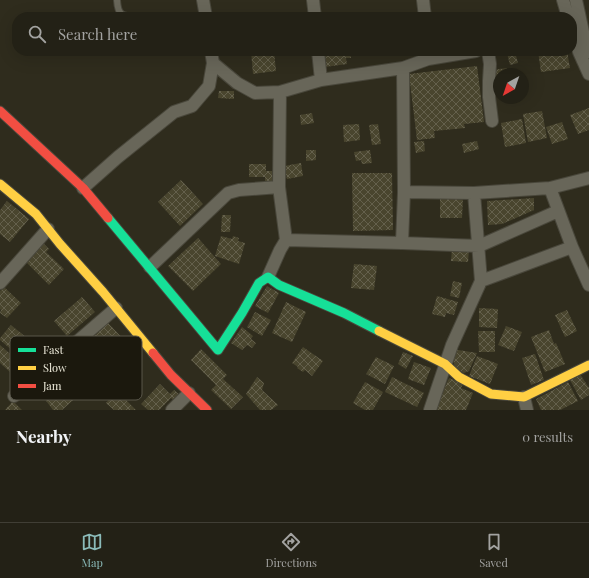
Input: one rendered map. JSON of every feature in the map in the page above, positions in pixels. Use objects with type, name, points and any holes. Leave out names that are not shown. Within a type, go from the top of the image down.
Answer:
[{"type":"street","points":[[203,0],[205,12]]},
{"type":"street","points":[[313,0],[314,12]]},
{"type":"street","points":[[423,0],[424,12]]},
{"type":"street","points":[[563,0],[567,12]]},
{"type":"street","points":[[576,0],[589,52]]},
{"type":"street","points":[[577,46],[589,74]]},
{"type":"street","points":[[83,188],[118,157],[174,112],[192,106],[208,86],[213,63],[212,56]]},
{"type":"street","points":[[319,56],[321,80]]},
{"type":"street","points":[[213,63],[237,83],[255,93],[280,92],[321,80],[403,68],[426,56]]},
{"type":"street","points":[[489,56],[489,97],[492,121]]},
{"type":"street","points":[[402,242],[404,192],[403,68]]},
{"type":"street","points":[[0,111],[83,188],[218,350],[242,313],[259,282],[268,277],[286,240],[279,187],[280,92]]},
{"type":"street","points":[[404,192],[474,192],[550,188],[589,178]]},
{"type":"street","points":[[0,184],[36,214],[139,336]]},
{"type":"street","points":[[150,267],[228,193],[239,190],[279,187]]},
{"type":"street","points":[[550,188],[572,247],[589,285]]},
{"type":"street","points":[[430,410],[452,346],[481,281],[474,192]]},
{"type":"street","points":[[286,240],[402,242],[479,246],[558,211]]},
{"type":"street","points":[[0,283],[48,229]]},
{"type":"street","points":[[481,281],[572,247]]},
{"type":"street","points":[[268,277],[279,285],[344,313],[445,364],[459,377],[491,394],[524,398],[589,365]]},
{"type":"street","points":[[84,336],[116,308]]},
{"type":"street","points":[[142,340],[171,375],[207,410]]},
{"type":"street","points":[[172,410],[188,393]]},
{"type":"street","points":[[524,398],[528,410]]},
{"type":"lane","points":[[117,0],[118,9],[120,12]]},
{"type":"building","points":[[251,56],[274,56],[276,71],[253,74]]},
{"type":"building","points":[[324,56],[351,56],[351,58],[346,58],[347,64],[325,67]]},
{"type":"building","points":[[508,56],[516,56],[518,63],[510,65]]},
{"type":"building","points":[[539,56],[568,56],[570,68],[541,72]]},
{"type":"building","points":[[477,66],[484,122],[464,124],[465,128],[434,131],[435,138],[417,140],[409,74]]},
{"type":"building","points":[[219,91],[234,91],[234,99],[218,98]]},
{"type":"building","points":[[589,108],[589,130],[578,134],[570,115]]},
{"type":"building","points":[[542,111],[547,138],[528,142],[523,114]]},
{"type":"building","points":[[312,113],[314,123],[301,125],[300,115]]},
{"type":"building","points":[[522,119],[526,143],[505,147],[501,123]]},
{"type":"building","points":[[562,122],[568,139],[552,144],[546,127]]},
{"type":"building","points":[[359,124],[360,140],[344,142],[343,125]]},
{"type":"building","points":[[378,124],[381,144],[372,145],[369,125]]},
{"type":"building","points":[[424,141],[425,151],[416,153],[414,142]]},
{"type":"building","points":[[477,141],[479,149],[464,153],[462,144]]},
{"type":"building","points":[[306,150],[316,150],[316,160],[306,161]]},
{"type":"building","points":[[370,150],[372,163],[362,164],[361,160],[356,161],[354,152]]},
{"type":"building","points":[[301,163],[303,176],[287,179],[284,166]]},
{"type":"building","points":[[249,164],[266,164],[266,171],[272,171],[272,183],[265,183],[265,177],[249,177]]},
{"type":"building","points":[[352,173],[392,173],[393,230],[353,231]]},
{"type":"building","points":[[181,180],[203,204],[180,226],[158,202]]},
{"type":"building","points":[[440,198],[463,198],[462,218],[440,218]]},
{"type":"building","points":[[534,198],[534,210],[502,224],[488,225],[487,201]]},
{"type":"building","points":[[7,201],[29,219],[10,242],[0,234],[0,210]]},
{"type":"building","points":[[222,215],[231,215],[230,232],[221,232]]},
{"type":"building","points":[[221,236],[232,239],[233,236],[239,238],[238,241],[245,243],[239,264],[215,256]]},
{"type":"building","points":[[198,238],[221,264],[193,291],[168,266]]},
{"type":"building","points":[[44,244],[49,249],[46,252],[64,269],[49,285],[26,262]]},
{"type":"building","points":[[452,249],[469,250],[468,262],[451,261]]},
{"type":"building","points":[[354,264],[377,266],[374,290],[351,288]]},
{"type":"building","points":[[453,281],[462,283],[459,298],[450,296]]},
{"type":"building","points":[[267,286],[279,293],[268,313],[255,306]]},
{"type":"building","points":[[4,287],[21,303],[7,318],[0,313],[0,291]]},
{"type":"building","points":[[437,296],[458,302],[454,315],[446,313],[445,317],[432,314]]},
{"type":"building","points":[[82,297],[95,312],[67,336],[54,321]]},
{"type":"building","points":[[286,302],[306,312],[292,342],[272,333]]},
{"type":"building","points":[[479,308],[498,309],[497,328],[479,327]]},
{"type":"building","points":[[567,310],[577,331],[565,337],[555,315]]},
{"type":"building","points":[[255,312],[271,320],[262,336],[247,327]]},
{"type":"building","points":[[108,323],[120,336],[94,336]]},
{"type":"building","points":[[11,325],[24,336],[10,336],[10,348],[0,340]]},
{"type":"building","points":[[506,326],[522,332],[514,351],[498,345]]},
{"type":"building","points":[[242,327],[253,336],[251,339],[256,343],[252,348],[247,345],[242,350],[231,343]]},
{"type":"building","points":[[549,330],[554,344],[556,343],[565,364],[545,372],[531,337]]},
{"type":"building","points":[[478,331],[495,331],[495,352],[479,352]]},
{"type":"building","points":[[0,345],[10,354],[10,372],[0,363]]},
{"type":"building","points":[[303,347],[323,361],[312,376],[305,370],[303,372],[292,363]]},
{"type":"building","points":[[201,349],[227,375],[223,379],[243,397],[231,409],[211,390],[216,385],[191,360]]},
{"type":"building","points":[[452,349],[477,353],[469,371],[464,373],[455,371]]},
{"type":"building","points":[[403,352],[413,356],[406,369],[398,364]]},
{"type":"building","points":[[535,354],[544,380],[531,385],[522,358]]},
{"type":"building","points":[[477,356],[498,364],[490,384],[469,376]]},
{"type":"building","points":[[376,357],[394,366],[385,384],[366,374]]},
{"type":"building","points":[[414,362],[431,368],[424,385],[408,379]]},
{"type":"building","points":[[580,374],[589,388],[589,395],[581,400],[570,380]]},
{"type":"building","points":[[257,377],[264,383],[262,390],[278,405],[271,410],[260,410],[246,394]]},
{"type":"building","points":[[392,377],[424,393],[417,407],[385,392]]},
{"type":"building","points":[[449,378],[463,384],[461,388],[473,393],[466,410],[435,410]]},
{"type":"building","points":[[365,382],[383,392],[373,410],[365,410],[353,403]]},
{"type":"building","points":[[568,382],[578,401],[560,410],[541,410],[536,399]]},
{"type":"building","points":[[160,384],[170,394],[174,390],[182,397],[176,403],[171,398],[159,410],[148,410],[141,404]]},
{"type":"building","points":[[46,400],[73,400],[62,410],[53,410]]},
{"type":"building","points":[[109,400],[126,400],[136,410],[114,410],[106,403]]},
{"type":"building","points":[[13,401],[22,410],[5,410]]},
{"type":"traffic: fast","points":[[108,218],[218,350],[259,283],[268,277],[279,285],[344,313],[379,331]]},
{"type":"traffic: slow","points":[[0,184],[36,214],[139,336]]},
{"type":"traffic: slow","points":[[379,331],[445,364],[459,377],[491,394],[524,397],[589,365]]},
{"type":"traffic: slow","points":[[142,340],[153,353]]},
{"type":"traffic: jam","points":[[0,111],[83,188],[108,218]]},
{"type":"traffic: jam","points":[[153,353],[171,375],[207,410]]}]
